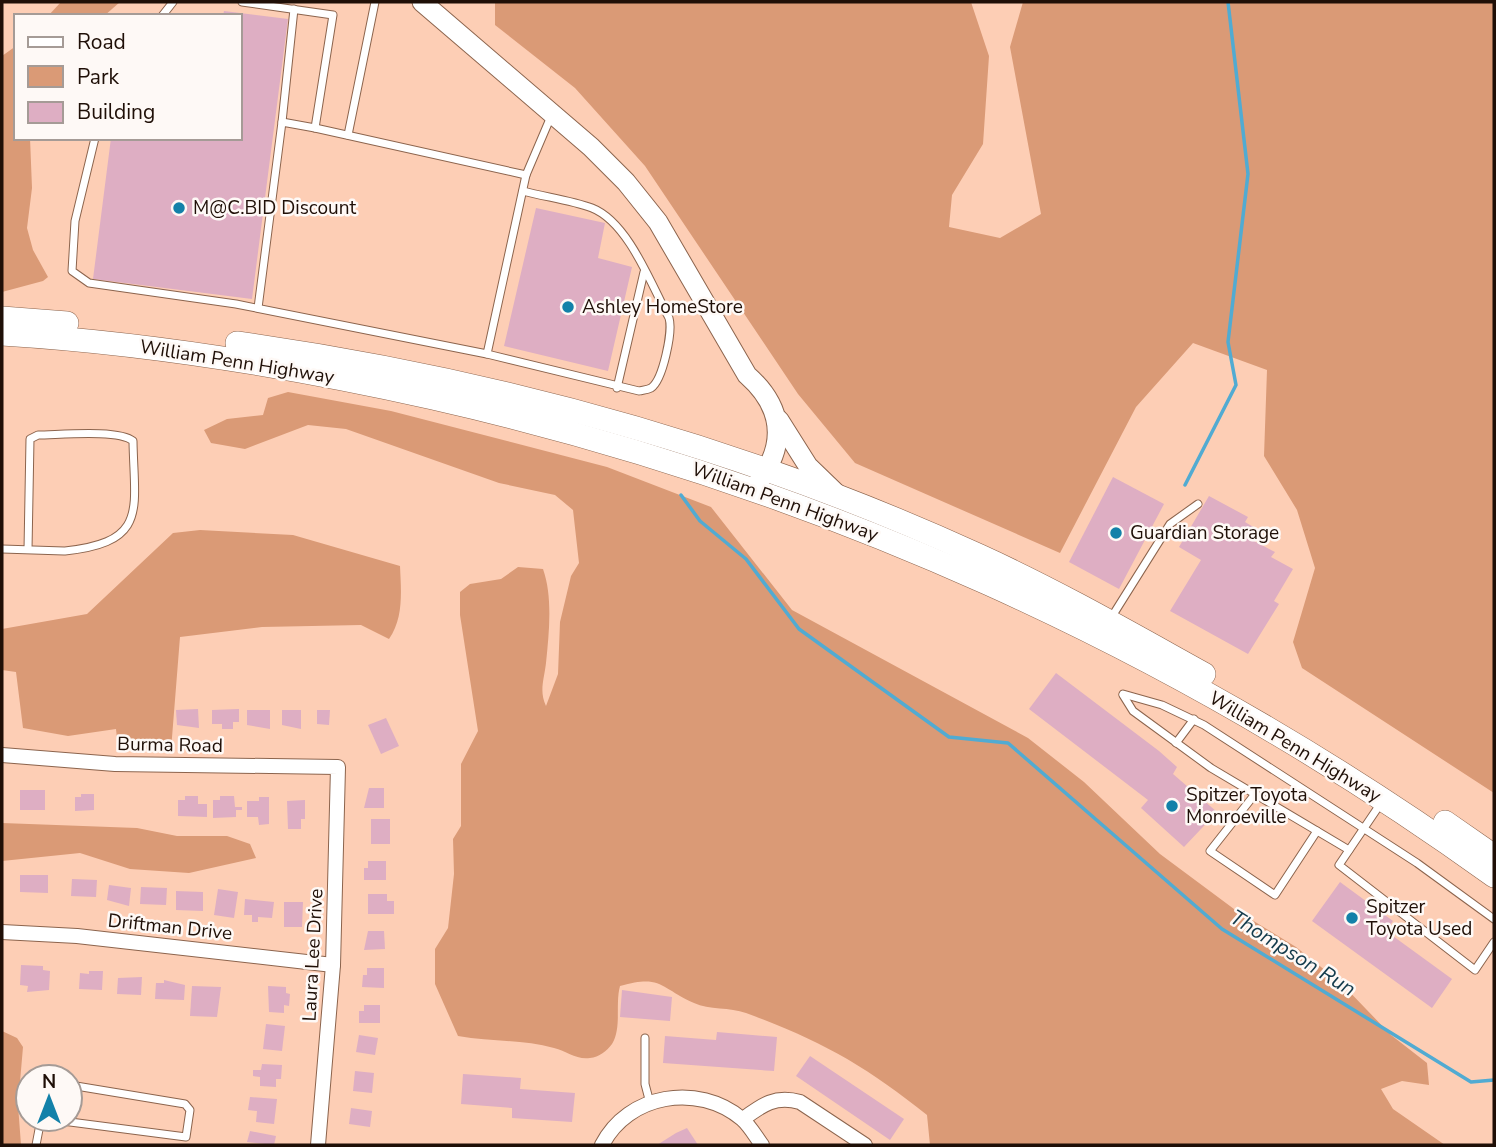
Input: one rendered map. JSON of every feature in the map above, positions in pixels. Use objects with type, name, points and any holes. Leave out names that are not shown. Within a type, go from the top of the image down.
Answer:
[{"type":"highway","name":"William Penn Highway","points":[[2,317],[190,336],[407,371],[604,419],[758,475],[842,498],[981,556],[1109,622],[1305,732],[1494,856]]},
{"type":"highway","name":"William Penn Highway","points":[[2,334],[121,344],[283,366],[545,425],[676,462],[758,475],[912,549],[1065,617],[1239,711],[1383,800],[1494,876]]},
{"type":"main road","points":[[422,2],[609,164],[658,222],[747,374],[765,427],[758,475]]},
{"type":"main road","points":[[747,374],[764,390],[776,416],[803,459],[842,498]]},
{"type":"main road","points":[[758,475],[778,435],[776,416]]},
{"type":"street","name":"Burma Road","points":[[2,755],[115,764],[338,767]]},
{"type":"street","name":"Laura Lee Drive","points":[[318,1145],[334,965],[338,767]]},
{"type":"street","name":"Driftman Drive","points":[[2,932],[77,936],[334,965]]},
{"type":"street","points":[[602,1145],[621,1119],[650,1103],[678,1097],[720,1105],[743,1119],[762,1145]]},
{"type":"street","points":[[743,1119],[772,1101],[789,1099],[800,1102],[865,1145]]},
{"type":"lane","points":[[242,2],[333,15],[315,128]]},
{"type":"lane","points":[[348,135],[375,2]]},
{"type":"lane","points":[[258,308],[294,9]]},
{"type":"lane","points":[[486,354],[526,175],[552,114]]},
{"type":"lane","points":[[282,122],[526,175]]},
{"type":"lane","points":[[95,140],[75,221],[72,271],[89,284],[258,308],[486,354],[617,388],[639,391],[652,387],[660,376],[671,331],[669,318],[625,236],[610,218],[592,208],[523,191]]},
{"type":"lane","points":[[617,388],[644,271]]},
{"type":"lane","points":[[2,549],[28,550],[94,548],[129,528],[134,516],[133,440],[127,436],[98,435],[38,435],[30,439],[28,550]]},
{"type":"lane","points":[[1109,622],[1170,524],[1198,504]]},
{"type":"lane","points":[[1349,850],[1176,743],[1133,711],[1123,694],[1162,705],[1194,719],[1365,828],[1494,919]]},
{"type":"lane","points":[[1176,743],[1194,719]]},
{"type":"lane","points":[[1255,794],[1210,851],[1275,895],[1317,831]]},
{"type":"lane","points":[[1383,800],[1339,865],[1475,970],[1494,942]]},
{"type":"lane","points":[[645,1038],[645,1084],[650,1103]]},
{"type":"lane","points":[[84,1087],[186,1104],[190,1110],[187,1137],[84,1124]]},
{"type":"green space","points":[[61,2],[120,2],[106,14],[50,14]]},
{"type":"green space","points":[[495,2],[971,2],[989,56],[983,144],[952,195],[949,227],[1000,238],[1041,214],[1010,47],[1023,2],[1494,2],[1494,793],[1302,668],[1293,642],[1315,568],[1297,510],[1264,456],[1267,370],[1193,343],[1136,407],[1060,553],[855,463],[798,394],[645,166],[575,88],[495,25]]},
{"type":"green space","points":[[14,47],[14,140],[30,140],[32,188],[27,228],[33,250],[48,277],[43,281],[2,292],[2,56]]},
{"type":"green space","points":[[288,392],[391,411],[607,467],[711,507],[792,610],[1028,738],[1084,782],[1160,854],[1234,909],[1296,947],[1341,983],[1391,1035],[1427,1063],[1429,1085],[1402,1081],[1381,1089],[1393,1109],[1445,1145],[930,1145],[927,1115],[862,1068],[820,1044],[773,1023],[740,1011],[700,1005],[660,984],[645,981],[620,986],[615,1038],[600,1055],[580,1058],[554,1048],[530,1043],[458,1036],[435,984],[435,949],[448,928],[454,874],[453,839],[461,826],[461,764],[478,731],[460,615],[460,592],[470,584],[501,579],[518,567],[543,569],[549,603],[542,690],[546,706],[558,674],[560,622],[571,576],[579,563],[573,510],[555,495],[499,483],[346,429],[308,425],[245,449],[211,443],[204,430],[227,419],[263,415],[268,398]]},
{"type":"green space","points":[[200,530],[293,535],[400,566],[400,604],[394,631],[389,639],[361,625],[262,627],[180,637],[171,750],[118,748],[116,729],[68,736],[23,728],[16,672],[2,670],[2,629],[87,614],[173,533]]},
{"type":"green space","points":[[2,823],[137,828],[177,836],[227,836],[250,844],[256,858],[189,873],[130,869],[80,853],[2,861]]},
{"type":"green space","points":[[2,1031],[17,1038],[23,1047],[22,1063],[14,1063],[14,1133],[20,1133],[21,1145],[2,1145]]},
{"type":"building","points":[[224,11],[288,19],[252,299],[93,279],[111,140],[242,140],[242,14],[223,14]]},
{"type":"building","name":"Ashley HomeStore","points":[[536,208],[605,223],[598,258],[632,267],[608,371],[504,346]]},
{"type":"building","name":"Guardian Storage","points":[[1113,477],[1164,504],[1119,589],[1069,562]]},
{"type":"building","points":[[1209,496],[1248,517],[1245,522],[1260,531],[1254,541],[1275,552],[1271,557],[1293,569],[1274,601],[1279,604],[1248,654],[1170,611],[1201,560],[1179,547]]},
{"type":"building","points":[[1056,673],[1159,751],[1177,767],[1173,774],[1217,812],[1184,847],[1141,808],[1148,800],[1029,709]]},
{"type":"building","points":[[198,709],[199,728],[177,725],[176,710]]},
{"type":"building","points":[[239,709],[239,722],[233,722],[233,729],[222,729],[222,724],[212,724],[212,710]]},
{"type":"building","points":[[247,710],[270,710],[270,729],[247,725]]},
{"type":"building","points":[[282,710],[301,710],[301,729],[282,725]]},
{"type":"building","points":[[317,710],[330,710],[329,725],[317,724]]},
{"type":"building","points":[[386,718],[399,746],[381,754],[368,725]]},
{"type":"building","points":[[369,788],[384,788],[384,808],[364,808]]},
{"type":"building","points":[[20,790],[45,790],[45,810],[20,810]]},
{"type":"building","points":[[81,794],[94,794],[94,810],[75,811],[75,797],[81,797]]},
{"type":"building","points":[[185,796],[198,796],[198,804],[207,804],[207,817],[178,816],[178,800],[185,800]]},
{"type":"building","points":[[220,796],[234,796],[235,807],[242,807],[242,810],[236,810],[236,817],[213,818],[213,800],[220,800]]},
{"type":"building","points":[[259,797],[269,797],[269,824],[259,825],[258,817],[247,817],[247,801],[259,801]]},
{"type":"building","points":[[305,800],[305,819],[301,819],[301,829],[288,829],[287,801]]},
{"type":"building","points":[[371,819],[390,819],[390,844],[371,844]]},
{"type":"building","points":[[368,861],[386,861],[386,880],[364,880],[364,868],[368,868]]},
{"type":"building","points":[[20,875],[48,875],[48,893],[20,892]]},
{"type":"building","points":[[72,879],[97,880],[96,897],[71,896]]},
{"type":"building","points":[[1340,882],[1393,921],[1386,931],[1452,979],[1432,1008],[1312,921]]},
{"type":"building","points":[[109,885],[131,888],[129,906],[107,900]]},
{"type":"building","points":[[141,887],[167,888],[166,905],[140,904]]},
{"type":"building","points":[[218,889],[238,892],[234,918],[214,915]]},
{"type":"building","points":[[176,891],[203,892],[203,911],[176,910]]},
{"type":"building","points":[[368,894],[387,894],[387,901],[394,901],[394,914],[368,914]]},
{"type":"building","points":[[245,899],[274,902],[272,918],[258,917],[258,922],[252,922],[252,915],[244,915]]},
{"type":"building","points":[[284,902],[303,902],[302,927],[284,927]]},
{"type":"building","points":[[368,931],[384,931],[385,949],[364,950]]},
{"type":"building","points":[[21,965],[43,966],[43,970],[50,971],[49,990],[27,992],[28,986],[20,985]]},
{"type":"building","points":[[367,968],[384,968],[384,988],[362,987]]},
{"type":"building","points":[[89,971],[103,971],[102,990],[79,989],[80,973],[89,974]]},
{"type":"building","points":[[142,977],[141,995],[117,994],[118,978]]},
{"type":"building","points":[[164,980],[185,985],[184,1000],[155,999],[156,983],[164,983]]},
{"type":"building","points":[[192,986],[221,987],[217,1017],[190,1016]]},
{"type":"building","points":[[268,986],[286,987],[286,993],[290,994],[289,1006],[284,1005],[284,1013],[269,1012]]},
{"type":"building","points":[[622,990],[672,997],[670,1021],[620,1017]]},
{"type":"building","points":[[364,1005],[380,1005],[380,1023],[359,1023],[359,1011],[364,1011]]},
{"type":"building","points":[[266,1024],[285,1026],[282,1051],[263,1049]]},
{"type":"building","points":[[717,1032],[777,1037],[774,1071],[663,1063],[665,1036],[716,1040]]},
{"type":"building","points":[[359,1035],[378,1038],[375,1055],[356,1052]]},
{"type":"building","points":[[810,1056],[904,1119],[890,1140],[796,1076]]},
{"type":"building","points":[[262,1064],[282,1065],[281,1079],[276,1079],[276,1087],[260,1086],[260,1077],[253,1076],[253,1070],[261,1070]]},
{"type":"building","points":[[355,1071],[374,1073],[372,1093],[353,1091]]},
{"type":"building","points":[[463,1074],[521,1078],[520,1089],[575,1093],[572,1122],[512,1118],[512,1108],[461,1104]]},
{"type":"building","points":[[250,1097],[277,1099],[274,1124],[256,1122],[257,1111],[248,1110]]},
{"type":"building","points":[[351,1108],[372,1111],[370,1127],[349,1124]]},
{"type":"building","points":[[687,1128],[698,1145],[657,1145],[676,1133]]},
{"type":"building","points":[[250,1131],[276,1136],[274,1145],[247,1142]]},
{"type":"waterway","points":[[1185,485],[1236,385],[1228,342],[1248,174],[1228,2]]},
{"type":"waterway","name":"Thompson Run","points":[[681,495],[700,521],[746,559],[799,629],[949,737],[1008,743],[1222,929],[1471,1082],[1494,1080]]},
{"type":"place","name":"M@C.BID Discount","points":[[179,208]]},
{"type":"place","name":"Ashley HomeStore","points":[[568,307]]},
{"type":"place","name":"Guardian Storage","points":[[1116,533]]},
{"type":"place","name":"Spitzer Toyota Monroeville","points":[[1172,806]]},
{"type":"place","name":"Spitzer Toyota Used","points":[[1352,918]]}]
